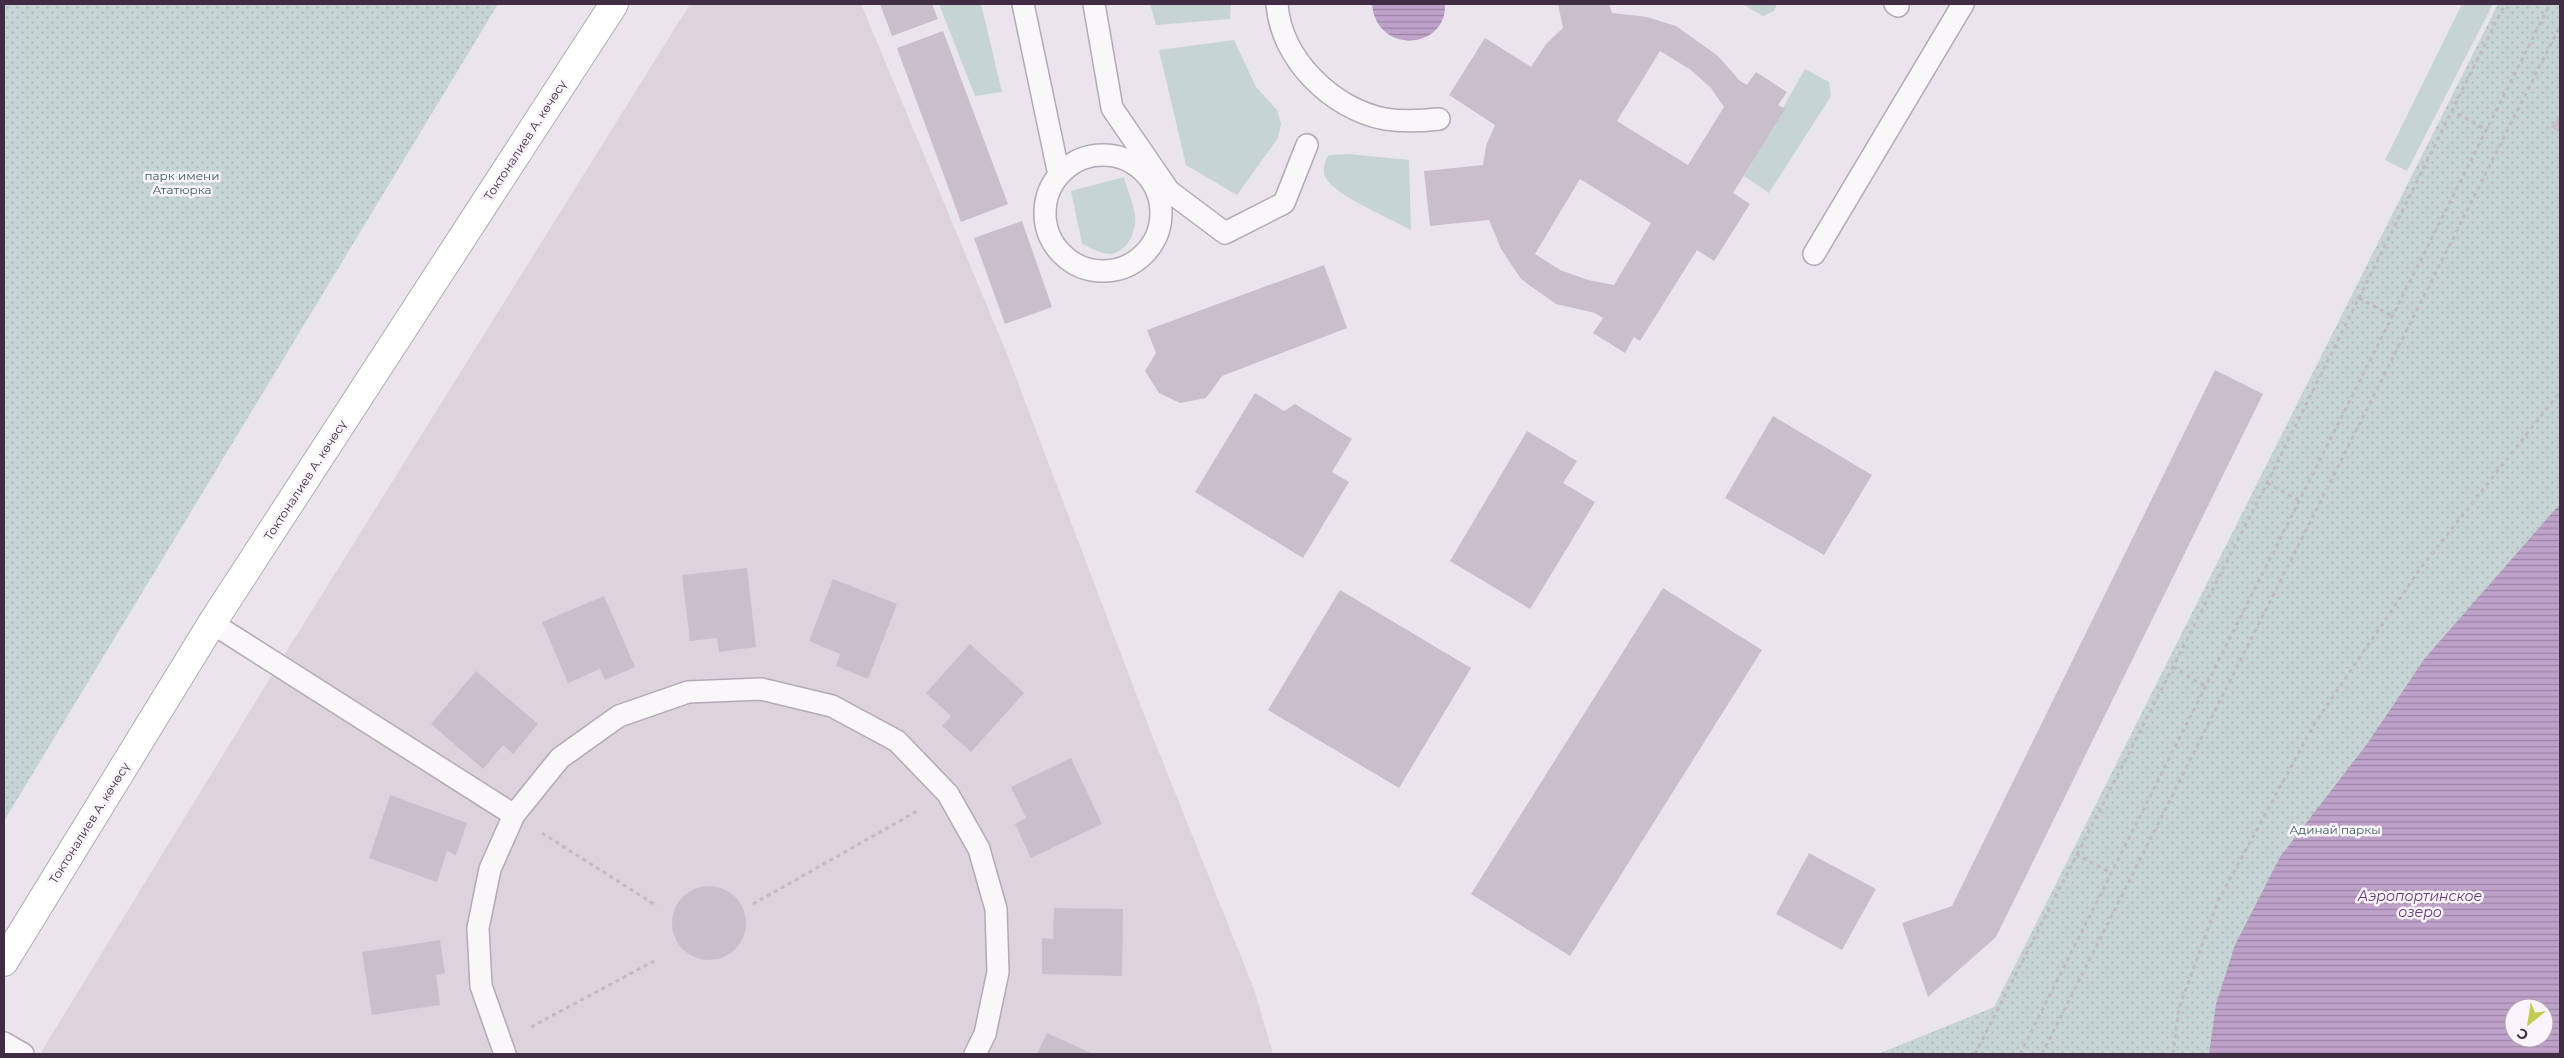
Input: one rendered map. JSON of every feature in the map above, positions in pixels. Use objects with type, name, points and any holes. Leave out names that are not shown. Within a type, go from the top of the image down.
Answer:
[{"type":"main road","name":"Токтоналиев А. көчөсү","points":[[4,962],[212,623],[614,4]]},
{"type":"lane","points":[[1023,4],[1059,174],[1049,192],[1045,210],[1047,229],[1055,247],[1069,261],[1086,270],[1106,272],[1125,269],[1142,258],[1154,244],[1161,226],[1162,206],[1157,188],[1145,172],[1129,160],[1111,155],[1092,156],[1074,162],[1059,174]]},
{"type":"lane","points":[[1094,4],[1112,108],[1169,191],[1225,233],[1284,202],[1307,145]]},
{"type":"lane","points":[[1277,4],[1285,35],[1297,59],[1314,80],[1335,98],[1359,110],[1385,119],[1412,122],[1439,119]]},
{"type":"lane","points":[[1814,254],[1963,4]]},
{"type":"lane","points":[[212,623],[514,815]]},
{"type":"lane","points":[[498,1051],[481,986],[478,928],[490,869],[514,815],[560,758],[619,716],[688,692],[761,689],[832,706],[897,741],[948,794],[979,849],[996,909],[998,972],[985,1034],[975,1054]]},
{"type":"lane","points":[[4,1043],[23,1054]]},
{"type":"path","points":[[1975,1054],[2267,483],[2505,4]]},
{"type":"path","points":[[2020,1054],[2394,317],[2485,129],[2550,4]]},
{"type":"path","points":[[2042,1054],[2560,26]]},
{"type":"path","points":[[2451,110],[2485,129]]},
{"type":"path","points":[[2359,298],[2394,317]]},
{"type":"path","points":[[2173,1054],[2180,1008],[2218,901],[2315,722],[2420,569],[2560,392]]},
{"type":"path","points":[[2267,483],[2300,501]]},
{"type":"path","points":[[2173,667],[2206,686]]},
{"type":"path","points":[[753,904],[948,794]]},
{"type":"path","points":[[514,815],[657,906]]},
{"type":"path","points":[[2076,854],[2111,873]]},
{"type":"path","points":[[498,1051],[654,961]]},
{"type":"shaded area","points":[[690,4],[861,4],[1007,354],[1148,725],[1254,989],[1273,1054],[40,1054],[278,665]]},
{"type":"green space","name":"парк имени Ататюрка","points":[[4,4],[498,4],[4,821]]},
{"type":"green space","points":[[939,4],[981,4],[1002,92],[975,96]]},
{"type":"green space","points":[[1150,4],[1231,4],[1230,19],[1156,25]]},
{"type":"green space","points":[[1742,4],[1777,4],[1774,11],[1763,16]]},
{"type":"green space","points":[[2462,4],[2493,4],[2407,171],[2385,160]]},
{"type":"green space","name":"Адинай паркы","points":[[2498,4],[2560,4],[2560,1054],[1878,1054],[1994,1007]]},
{"type":"green space","points":[[1234,40],[1256,87],[1277,110],[1281,124],[1278,138],[1237,195],[1186,165],[1159,50]]},
{"type":"green space","points":[[1805,69],[1829,82],[1831,96],[1769,193],[1744,176]]},
{"type":"green space","points":[[1348,154],[1409,160],[1411,230],[1342,193],[1327,180],[1324,174],[1324,167],[1329,155]]},
{"type":"green space","points":[[1124,177],[1135,215],[1133,233],[1127,245],[1117,252],[1107,254],[1082,244],[1071,191]]},
{"type":"water","points":[[1372,4],[1445,4],[1443,19],[1435,31],[1424,38],[1411,40],[1397,39],[1385,32],[1376,21]]},
{"type":"water","name":"Аэропортинское озеро","points":[[2560,504],[2560,1054],[2209,1054],[2216,1004],[2235,945],[2280,857],[2367,744],[2425,658]]},
{"type":"building","points":[[880,4],[932,4],[938,19],[892,36]]},
{"type":"building","points":[[1558,4],[1609,4],[1612,13],[1647,17],[1676,26],[1718,56],[1740,81],[1747,85],[1756,72],[1787,92],[1778,105],[1785,109],[1733,193],[1750,204],[1714,261],[1697,250],[1640,341],[1634,337],[1625,353],[1593,333],[1603,318],[1595,313],[1556,304],[1521,279],[1501,249],[1489,220],[1430,226],[1424,171],[1483,165],[1486,146],[1495,125],[1449,95],[1485,38],[1531,67],[1546,44],[1563,28]],"holes":[[[1660,51],[1691,70],[1711,88],[1724,107],[1688,165],[1617,121]],[[1580,179],[1651,223],[1614,285],[1588,280],[1560,270],[1535,254]]]},
{"type":"building","points":[[943,31],[1008,204],[961,222],[897,48]]},
{"type":"building","points":[[2560,114],[2560,133],[2551,127]]},
{"type":"building","points":[[1022,221],[1052,307],[1005,324],[974,238]]},
{"type":"building","points":[[1324,265],[1347,328],[1222,376],[1206,398],[1180,403],[1159,393],[1145,371],[1156,353],[1147,330]]},
{"type":"building","points":[[2215,370],[2263,394],[1996,937],[1928,997],[1902,923],[1952,906]]},
{"type":"building","points":[[1255,393],[1284,411],[1295,404],[1352,439],[1332,472],[1349,482],[1303,558],[1195,492]]},
{"type":"building","points":[[1773,416],[1872,475],[1824,555],[1725,498]]},
{"type":"building","points":[[1527,431],[1577,461],[1563,483],[1595,502],[1530,609],[1450,561]]},
{"type":"building","points":[[747,568],[756,647],[719,652],[717,638],[690,641],[682,575]]},
{"type":"building","points":[[833,579],[897,604],[868,679],[836,666],[840,654],[809,641]]},
{"type":"building","points":[[1663,588],[1762,650],[1570,956],[1471,894]]},
{"type":"building","points":[[1340,590],[1471,668],[1399,788],[1268,710]]},
{"type":"building","points":[[604,596],[635,667],[605,680],[600,669],[568,683],[542,622]]},
{"type":"building","points":[[970,644],[1024,693],[971,752],[942,726],[951,716],[926,693]]},
{"type":"building","points":[[476,671],[538,724],[513,754],[503,745],[483,769],[431,724]]},
{"type":"building","points":[[1071,758],[1102,824],[1031,858],[1015,824],[1026,818],[1011,787]]},
{"type":"building","points":[[390,795],[467,823],[456,855],[447,851],[437,882],[369,858]]},
{"type":"building","points":[[1809,853],[1876,889],[1842,950],[1776,914]]},
{"type":"building","points":[[702,886],[716,886],[730,892],[740,902],[746,916],[744,937],[730,954],[716,960],[702,960],[688,954],[678,944],[672,930],[672,916],[678,902],[688,892]]},
{"type":"building","points":[[1054,908],[1123,909],[1122,976],[1042,974],[1042,938],[1053,939]]},
{"type":"building","points":[[440,940],[445,973],[436,975],[440,1005],[372,1015],[362,952]]},
{"type":"building","points":[[1047,1033],[1093,1054],[1037,1054]]}]
